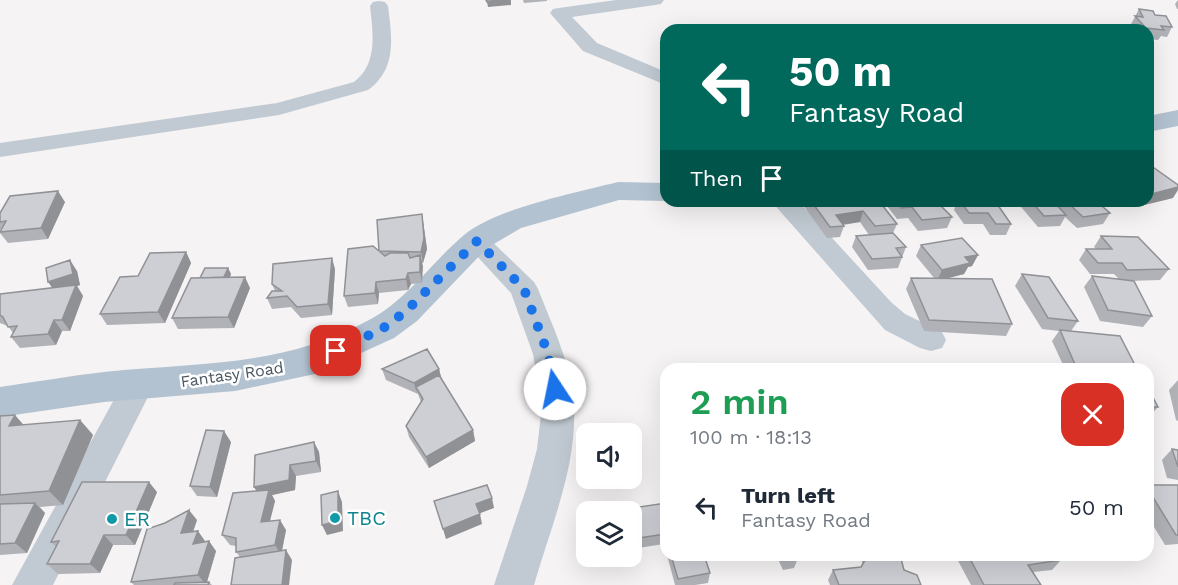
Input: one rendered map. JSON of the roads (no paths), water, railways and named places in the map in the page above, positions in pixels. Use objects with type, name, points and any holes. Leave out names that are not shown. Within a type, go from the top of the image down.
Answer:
[{"type":"main road","points":[[1154,123],[1178,118]]},
{"type":"main road","name":"Fantasy Road","points":[[0,402],[104,387],[235,376],[302,364],[353,344],[382,329],[405,312],[477,241],[510,221],[618,191],[660,192]]},
{"type":"street","points":[[656,0],[559,13],[590,47],[660,76]]},
{"type":"street","points":[[0,150],[279,109],[361,86],[370,81],[378,70],[382,39],[379,6]]},
{"type":"street","points":[[789,207],[881,309],[895,322],[931,340]]},
{"type":"street","points":[[477,241],[524,289],[548,354],[558,406],[554,449],[545,486],[514,585]]},
{"type":"street","points":[[32,585],[138,385]]},
{"type":"place","name":"TBC","points":[[335,518]]},
{"type":"place","name":"ER","points":[[112,519]]}]
